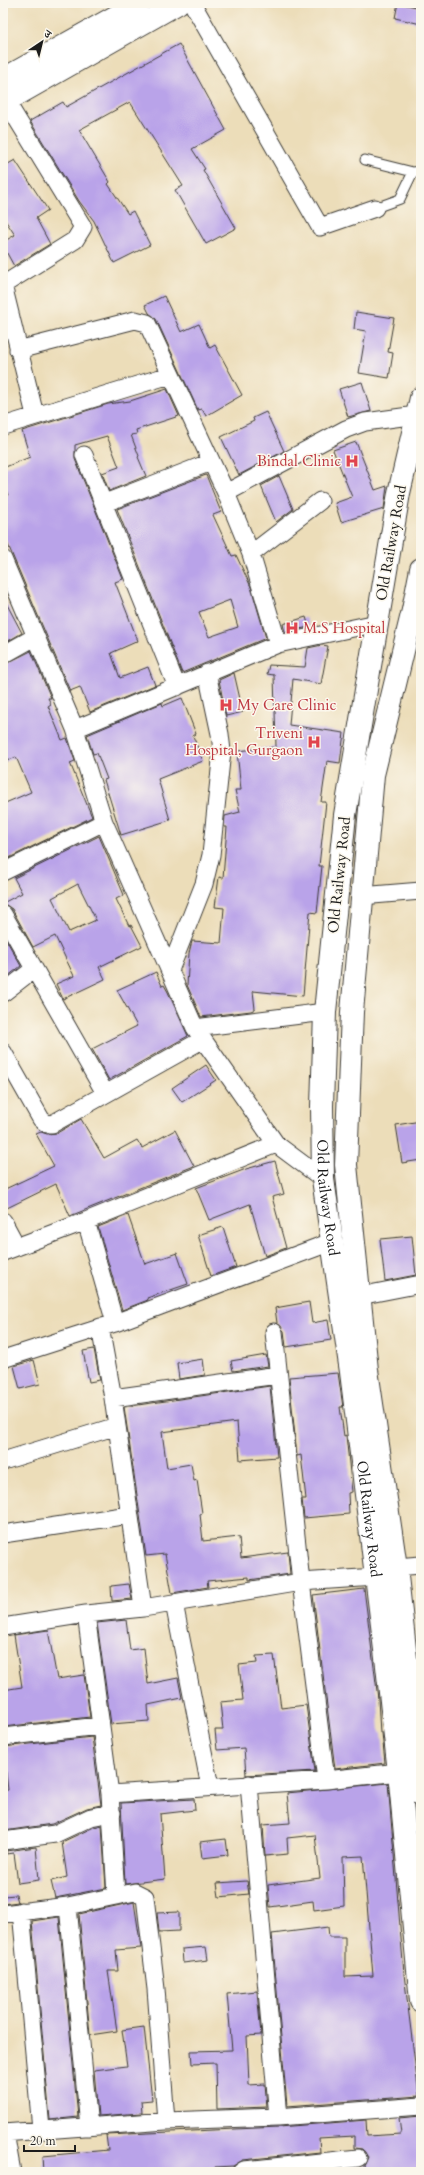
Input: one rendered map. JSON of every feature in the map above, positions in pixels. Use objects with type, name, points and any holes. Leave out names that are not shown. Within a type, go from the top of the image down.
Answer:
[{"type":"main road","name":"Old Railway Road","points":[[419,407],[399,493],[345,815],[325,1012],[322,1106],[323,1179],[331,1242],[349,1298],[367,1370],[396,1567],[413,1771],[421,2001]]},
{"type":"main road","name":"Old Railway Road","points":[[421,573],[373,775],[361,896],[352,1012],[346,1165],[351,1372],[376,1577],[413,1771],[421,1795]]},
{"type":"main road","points":[[379,613],[413,610]]},
{"type":"street","points":[[35,415],[3,286],[75,240],[83,227],[5,102],[179,3]]},
{"type":"street","points":[[192,3],[320,227],[375,208]]},
{"type":"street","points":[[3,80],[137,4]]},
{"type":"street","points":[[18,350],[140,320],[149,326],[170,375],[226,493],[251,554],[278,644]]},
{"type":"street","points":[[3,426],[170,375]]},
{"type":"street","points":[[226,493],[346,429],[365,422],[419,407]]},
{"type":"street","points":[[84,455],[177,687]]},
{"type":"street","points":[[104,503],[211,462]]},
{"type":"street","points":[[251,554],[320,501]]},
{"type":"street","points":[[3,559],[75,729],[104,822],[198,1034],[276,1144],[323,1179]]},
{"type":"street","points":[[75,729],[278,644],[379,613]]},
{"type":"street","points":[[3,656],[36,637]]},
{"type":"street","points":[[170,970],[204,884],[211,855],[222,751],[220,734],[207,673]]},
{"type":"street","points":[[3,872],[104,822]]},
{"type":"street","points":[[361,896],[421,891]]},
{"type":"street","points":[[3,914],[105,1094]]},
{"type":"street","points":[[3,993],[34,969]]},
{"type":"street","points":[[3,1052],[41,1119],[47,1124],[52,1124],[105,1094],[198,1034],[325,1012]]},
{"type":"street","points":[[3,1222],[10,1249],[86,1221],[276,1144]]},
{"type":"street","points":[[86,1221],[108,1325],[113,1398],[143,1608]]},
{"type":"street","points":[[3,1359],[108,1325],[331,1242]]},
{"type":"street","points":[[349,1298],[421,1284]]},
{"type":"street","points":[[274,1332],[301,1582],[326,1780]]},
{"type":"street","points":[[113,1398],[278,1375]]},
{"type":"street","points":[[3,1460],[117,1426]]},
{"type":"street","points":[[3,1534],[129,1515]]},
{"type":"street","points":[[396,1567],[421,1565]]},
{"type":"street","points":[[3,1627],[86,1614],[143,1608],[301,1582],[376,1577]]},
{"type":"street","points":[[174,1603],[210,1787]]},
{"type":"street","points":[[86,1614],[99,1726],[110,1794],[116,1896]]},
{"type":"street","points":[[3,1738],[99,1726]]},
{"type":"street","points":[[110,1794],[326,1780],[413,1771]]},
{"type":"street","points":[[249,1784],[278,2117]]},
{"type":"street","points":[[3,1841],[55,1834],[91,1817],[112,1813]]},
{"type":"street","points":[[3,1914],[68,1906],[135,1892],[145,1897],[156,1989],[166,2121]]},
{"type":"street","points":[[68,1906],[88,2127]]},
{"type":"street","points":[[21,1911],[41,2129]]},
{"type":"street","points":[[12,2172],[4,2133],[41,2129],[166,2121],[278,2117],[421,2106]]},
{"type":"street","points":[[241,2172],[244,2170],[320,2167],[358,2158]]},
{"type":"lane","points":[[365,160],[417,172],[400,199],[375,208]]},
{"type":"building","points":[[398,3],[421,8],[421,24],[395,18]]},
{"type":"building","points":[[179,44],[226,130],[192,149],[205,169],[203,170],[236,228],[206,244],[175,190],[183,186],[130,102],[79,130],[110,182],[108,184],[128,214],[133,211],[150,245],[114,263],[94,221],[79,201],[30,121],[63,102],[66,107]]},
{"type":"building","points":[[15,160],[48,210],[36,218],[50,244],[14,266],[3,246],[3,242],[15,235],[3,217],[3,167]]},
{"type":"building","points":[[164,296],[181,332],[199,324],[210,348],[215,345],[242,395],[206,416],[202,409],[198,410],[156,319],[149,313],[145,305]]},
{"type":"building","points":[[356,312],[394,318],[388,352],[393,353],[389,378],[359,373],[366,331],[354,329]]},
{"type":"building","points":[[362,382],[371,411],[348,417],[339,389]]},
{"type":"building","points":[[167,389],[179,416],[136,430],[137,434],[131,435],[146,476],[109,491],[102,473],[119,467],[107,436],[75,445],[75,459],[123,579],[115,582],[138,641],[111,653],[120,678],[148,667],[155,685],[90,712],[80,687],[70,691],[6,540],[3,542],[3,497],[8,495],[3,483],[3,468],[30,457],[22,431],[108,404],[130,401]]},
{"type":"building","points":[[266,412],[284,451],[239,475],[221,437],[254,421],[253,418]]},
{"type":"building","points":[[356,442],[375,490],[387,486],[384,509],[341,522],[335,503],[352,497],[333,450]]},
{"type":"building","points":[[206,475],[221,512],[213,515],[232,556],[236,555],[251,587],[266,638],[182,673],[117,509]],"holes":[[[230,600],[238,627],[209,637],[199,612]]]},
{"type":"building","points":[[279,476],[293,509],[276,522],[261,486]]},
{"type":"building","points":[[3,597],[22,633],[3,644]]},
{"type":"building","points":[[306,617],[309,627],[285,632],[283,624]]},
{"type":"building","points":[[322,645],[328,646],[321,684],[293,679],[289,725],[344,733],[340,763],[327,761],[321,802],[326,802],[319,866],[322,866],[317,913],[310,912],[303,996],[253,991],[255,1009],[251,1011],[201,1017],[187,985],[189,953],[192,941],[221,943],[224,908],[215,907],[219,877],[223,878],[227,827],[224,827],[225,816],[240,812],[235,790],[241,790],[237,751],[276,747],[274,675],[267,674],[269,665],[305,667],[308,648]]},
{"type":"building","points":[[31,651],[51,698],[48,698],[51,704],[48,706],[62,740],[67,738],[75,761],[70,763],[92,817],[3,861],[3,804],[31,792],[16,757],[3,763],[3,665]]},
{"type":"building","points":[[234,673],[243,712],[226,716],[219,680]]},
{"type":"building","points":[[182,698],[196,734],[193,736],[203,761],[158,779],[170,820],[121,835],[104,780],[107,779],[97,753],[93,754],[87,735],[162,703],[163,706]]},
{"type":"building","points":[[99,836],[124,895],[116,899],[129,926],[131,925],[142,946],[99,967],[105,979],[63,999],[56,984],[74,976],[55,936],[33,947],[12,909],[3,903],[22,893],[14,878]],"holes":[[[78,884],[96,920],[69,932],[52,898]]]},
{"type":"building","points":[[3,934],[21,966],[3,980]]},
{"type":"building","points":[[156,972],[162,986],[164,985],[168,992],[188,1036],[109,1080],[92,1049],[137,1026],[117,990]]},
{"type":"building","points":[[206,1065],[216,1080],[182,1102],[172,1088]]},
{"type":"building","points":[[81,1119],[104,1158],[137,1140],[142,1148],[175,1130],[194,1166],[70,1216],[56,1184],[7,1208],[3,1199],[3,1190],[54,1166],[36,1134],[41,1132],[47,1134],[57,1133]]},
{"type":"building","points":[[421,1121],[421,1160],[402,1163],[396,1125]]},
{"type":"building","points":[[275,1161],[284,1194],[272,1197],[286,1248],[265,1256],[250,1204],[209,1220],[196,1188],[246,1169]]},
{"type":"building","points":[[128,1215],[145,1264],[177,1253],[188,1284],[147,1298],[148,1300],[122,1310],[98,1227]]},
{"type":"building","points":[[223,1227],[236,1267],[211,1276],[198,1235]]},
{"type":"building","points":[[412,1236],[416,1275],[385,1281],[380,1239]]},
{"type":"building","points":[[309,1302],[312,1323],[328,1320],[331,1340],[286,1347],[284,1331],[277,1323],[275,1308]]},
{"type":"building","points":[[94,1349],[100,1380],[89,1382],[83,1351]]},
{"type":"building","points":[[266,1355],[268,1366],[233,1371],[231,1361]]},
{"type":"building","points":[[203,1359],[205,1375],[179,1379],[177,1363]]},
{"type":"building","points":[[34,1360],[40,1384],[20,1389],[14,1366]]},
{"type":"building","points":[[338,1373],[343,1407],[340,1407],[344,1436],[346,1435],[352,1492],[348,1493],[349,1514],[304,1518],[302,1499],[306,1499],[301,1455],[297,1456],[289,1377]]},
{"type":"building","points":[[270,1386],[277,1457],[240,1460],[237,1422],[162,1432],[167,1468],[191,1464],[194,1481],[197,1480],[202,1513],[200,1514],[203,1541],[239,1537],[241,1558],[288,1552],[290,1574],[249,1580],[249,1577],[207,1581],[208,1587],[172,1593],[165,1554],[146,1556],[124,1407]]},
{"type":"building","points":[[129,1584],[132,1599],[112,1601],[111,1586]]},
{"type":"building","points":[[364,1589],[378,1699],[380,1733],[382,1733],[385,1763],[335,1769],[313,1595]]},
{"type":"building","points":[[126,1620],[130,1650],[144,1648],[148,1684],[178,1678],[182,1698],[148,1705],[149,1721],[111,1724],[97,1623]]},
{"type":"building","points":[[48,1630],[57,1679],[84,1675],[90,1717],[3,1727],[3,1690],[22,1687],[14,1635]]},
{"type":"building","points":[[274,1655],[281,1708],[306,1705],[315,1771],[246,1775],[244,1748],[217,1750],[215,1730],[223,1730],[220,1702],[243,1700],[239,1665],[257,1663],[256,1656]]},
{"type":"building","points":[[92,1737],[101,1805],[87,1808],[52,1824],[4,1831],[3,1791],[8,1790],[3,1747]]},
{"type":"building","points":[[388,1783],[404,1974],[419,2096],[287,2106],[272,1934],[328,1927],[329,1937],[345,1937],[345,1977],[373,1976],[363,1856],[343,1857],[344,1906],[314,1910],[313,1901],[270,1907],[268,1885],[320,1878],[315,1835],[287,1838],[288,1854],[265,1856],[263,1825],[290,1823],[287,1793]]},
{"type":"building","points":[[194,1799],[195,1810],[160,1814],[165,1879],[125,1884],[121,1803]]},
{"type":"building","points":[[102,1825],[106,1888],[55,1898],[51,1881],[67,1877],[62,1842],[94,1827]]},
{"type":"building","points":[[226,1839],[228,1855],[202,1858],[200,1842]]},
{"type":"building","points":[[36,1847],[39,1880],[18,1883],[14,1853],[7,1854],[6,1851]]},
{"type":"building","points":[[247,1881],[249,1894],[219,1897],[217,1883]]},
{"type":"building","points":[[16,1895],[18,1902],[3,1904],[3,1896]]},
{"type":"building","points":[[134,1902],[141,1948],[116,1950],[118,1971],[108,1971],[117,2031],[90,2035],[79,1914]]},
{"type":"building","points":[[179,1912],[179,1931],[159,1932],[157,1913]]},
{"type":"building","points":[[59,1917],[78,2117],[50,2120],[32,1921]]},
{"type":"building","points":[[206,1947],[208,1960],[183,1963],[182,1949]]},
{"type":"building","points":[[257,1991],[261,2035],[247,2036],[249,2085],[265,2084],[267,2107],[217,2109],[216,2063],[192,2064],[191,2051],[232,2050],[227,1994]]},
{"type":"building","points":[[144,2027],[152,2100],[141,2101],[142,2113],[98,2116],[94,2070],[127,2066],[122,2030]]},
{"type":"building","points":[[421,2116],[421,2172],[365,2172],[364,2166],[368,2157],[362,2149],[354,2148],[354,2136],[319,2138],[320,2152],[243,2160],[233,2166],[215,2167],[215,2172],[44,2172],[43,2156],[108,2150],[106,2135],[279,2127],[366,2120],[367,2136],[401,2134],[399,2118]]},
{"type":"place","name":"Bindal Clinic","points":[[352,461]]},
{"type":"place","name":"M.S Hospital","points":[[292,628]]},
{"type":"place","name":"My Care Clinic","points":[[226,705]]},
{"type":"place","name":"Triveni Hospital, Gurgaon","points":[[314,742]]}]
